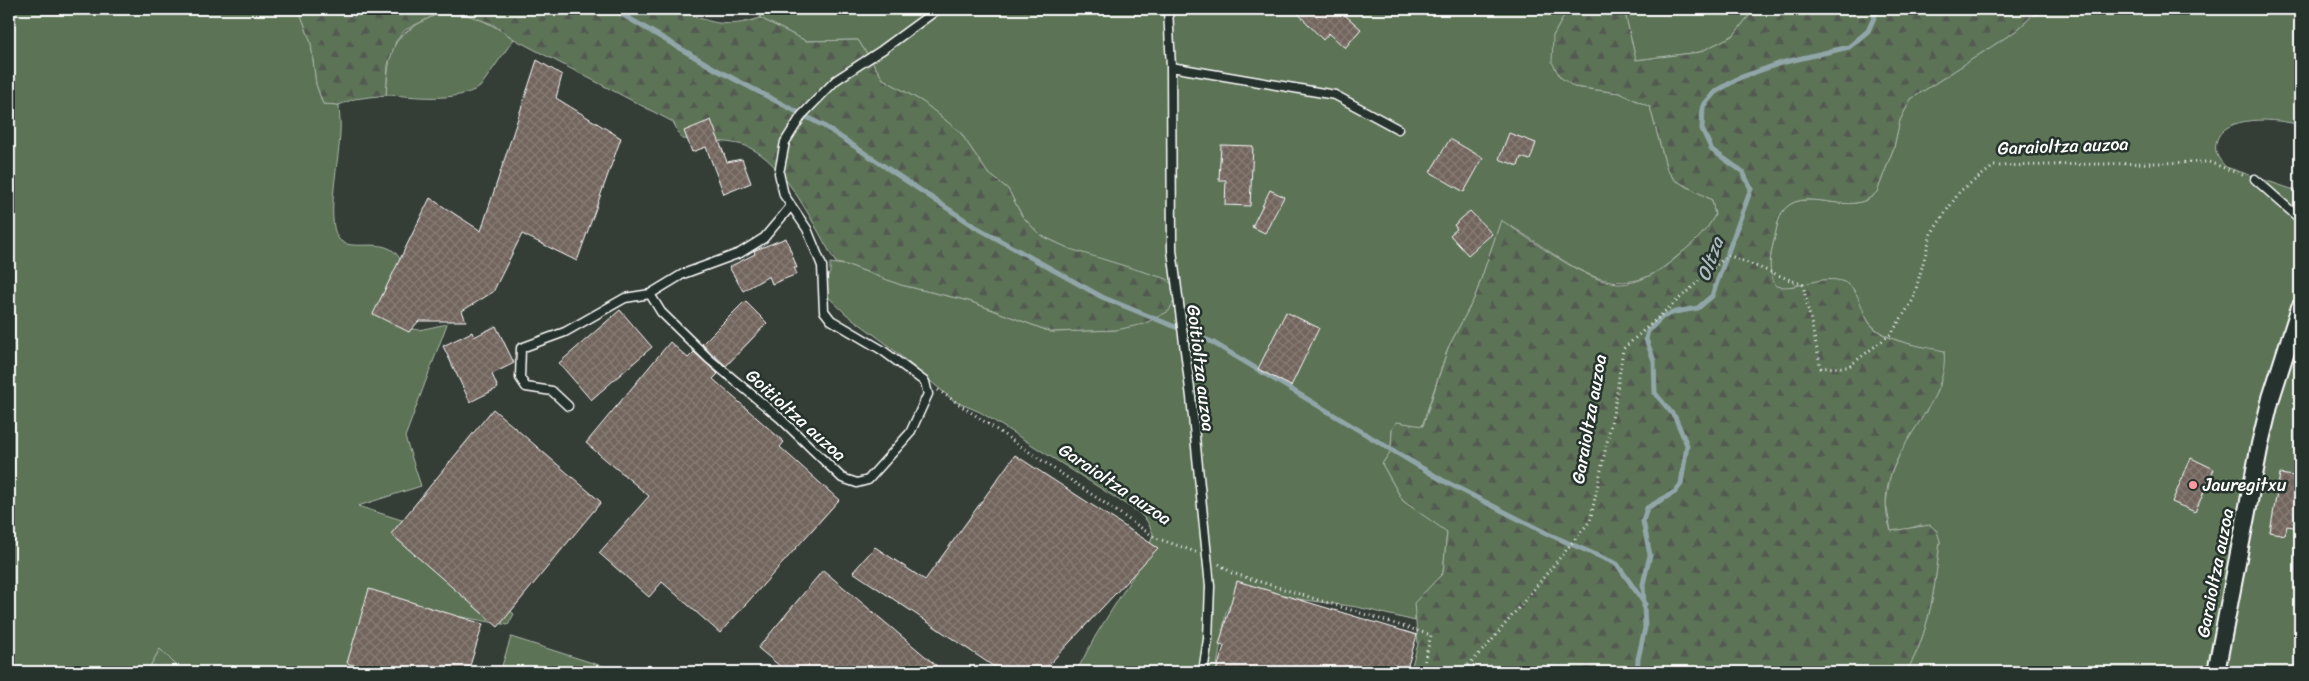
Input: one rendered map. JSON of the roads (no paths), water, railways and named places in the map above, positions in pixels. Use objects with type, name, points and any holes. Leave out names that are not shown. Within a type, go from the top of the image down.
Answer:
[{"type":"street","name":"Garaioltza auzoa","points":[[2216,672],[2262,435],[2271,398],[2300,307]]},
{"type":"lane","points":[[568,406],[552,391],[526,387],[520,378],[521,348],[565,332],[624,298],[650,294],[683,274],[740,253],[764,238],[791,206],[784,195],[780,173],[785,142],[802,115],[836,80],[882,50],[938,9]]},
{"type":"lane","name":"Goitioltza auzoa","points":[[1168,9],[1171,67],[1172,250],[1191,398],[1210,586],[1208,639],[1202,672]]},
{"type":"lane","points":[[1171,67],[1335,95],[1398,129]]},
{"type":"lane","points":[[2255,179],[2300,218]]},
{"type":"lane","name":"Goitioltza auzoa","points":[[650,294],[661,312],[709,359],[780,418],[842,478],[857,483],[868,480],[910,432],[928,394],[925,382],[882,350],[832,320],[824,311],[822,266],[807,229],[791,206]]},
{"type":"waterway","points":[[613,9],[717,70],[824,126],[974,226],[1102,297],[1212,342],[1442,480],[1548,534],[1617,564],[1645,604]]},
{"type":"waterway","name":"Oltza","points":[[1637,672],[1645,628],[1643,584],[1650,555],[1643,521],[1647,508],[1675,492],[1681,484],[1687,445],[1675,417],[1655,393],[1654,361],[1646,339],[1648,331],[1662,317],[1675,312],[1698,308],[1712,296],[1751,189],[1743,172],[1712,150],[1702,129],[1703,106],[1715,92],[1739,78],[1781,63],[1849,47],[1868,31],[1878,9]]},
{"type":"place","name":"Jauregitxu","points":[[2193,485]]}]
